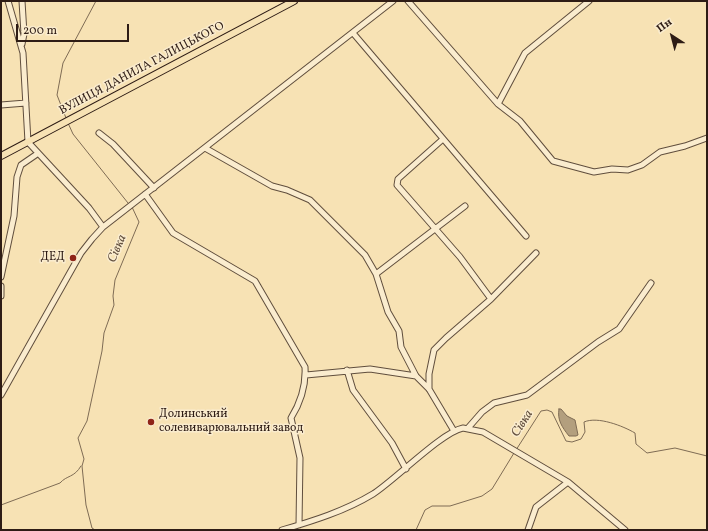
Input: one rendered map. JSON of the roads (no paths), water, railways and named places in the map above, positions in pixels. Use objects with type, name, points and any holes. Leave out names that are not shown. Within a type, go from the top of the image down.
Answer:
[{"type":"main road","name":"ВУЛИЦЯ ДАНИЛА ГАЛИЦЬКОГО","points":[[1,156],[294,1]]},
{"type":"street","points":[[8,1],[22,47]]},
{"type":"street","points":[[22,1],[24,34],[22,47],[28,142],[37,154],[89,208],[104,227]]},
{"type":"street","points":[[1,395],[82,253],[92,239],[120,214],[393,1]]},
{"type":"street","points":[[408,1],[498,104],[520,121],[553,161],[594,172],[612,169],[628,170],[642,165],[660,152],[685,146],[707,138]]},
{"type":"street","points":[[498,104],[525,53],[589,1]]},
{"type":"street","points":[[353,33],[526,236]]},
{"type":"street","points":[[1,105],[26,103]]},
{"type":"street","points":[[99,133],[113,144],[154,188]]},
{"type":"street","points":[[443,139],[398,178],[397,185],[436,229],[491,299]]},
{"type":"street","points":[[205,148],[272,186],[287,190],[310,200],[365,255],[376,274],[388,312],[399,331],[401,347],[416,376],[429,389],[454,431]]},
{"type":"street","points":[[1,277],[14,216],[17,178],[21,165],[37,154]]},
{"type":"street","points":[[146,194],[173,233],[255,281],[305,366],[306,375],[301,402],[291,418],[300,458],[299,525]]},
{"type":"street","points":[[376,274],[464,206]]},
{"type":"street","points":[[429,389],[429,374],[434,350],[491,299],[536,253]]},
{"type":"street","points":[[468,428],[482,412],[494,403],[527,395],[598,342],[619,329],[651,283]]},
{"type":"street","points":[[1,288],[1,296]]},
{"type":"street","points":[[306,375],[370,369],[416,376]]},
{"type":"street","points":[[347,370],[353,390],[392,443],[406,469]]},
{"type":"street","points":[[282,530],[341,510],[373,494],[454,431],[468,428],[483,432],[568,482],[625,530]]},
{"type":"street","points":[[528,530],[536,507],[568,482]]},
{"type":"waterway","name":"Сівка","points":[[66,118],[57,95],[63,63],[96,1]]},
{"type":"waterway","name":"Сівка","points":[[68,123],[73,134],[128,203]]},
{"type":"waterway","name":"Сівка","points":[[95,530],[92,528],[86,505],[82,466],[84,459],[78,438],[87,421],[102,351],[104,333],[114,305],[113,296],[115,280],[139,222],[132,207]]},
{"type":"waterway","name":"Сівка","points":[[516,450],[541,411],[547,410],[552,412],[566,441],[572,442],[581,439],[585,432],[584,422],[596,420],[624,427],[635,433],[636,444],[647,453],[675,448],[707,456]]},
{"type":"waterway","name":"Сівка","points":[[416,530],[425,510],[432,506],[450,506],[482,496],[492,489],[514,453]]},
{"type":"waterway","points":[[1,505],[60,483],[76,473],[81,466]]},
{"type":"place","name":"ДЕД","points":[[73,258]]},
{"type":"place","name":"Долинський солевиварювальний завод","points":[[151,422]]}]
